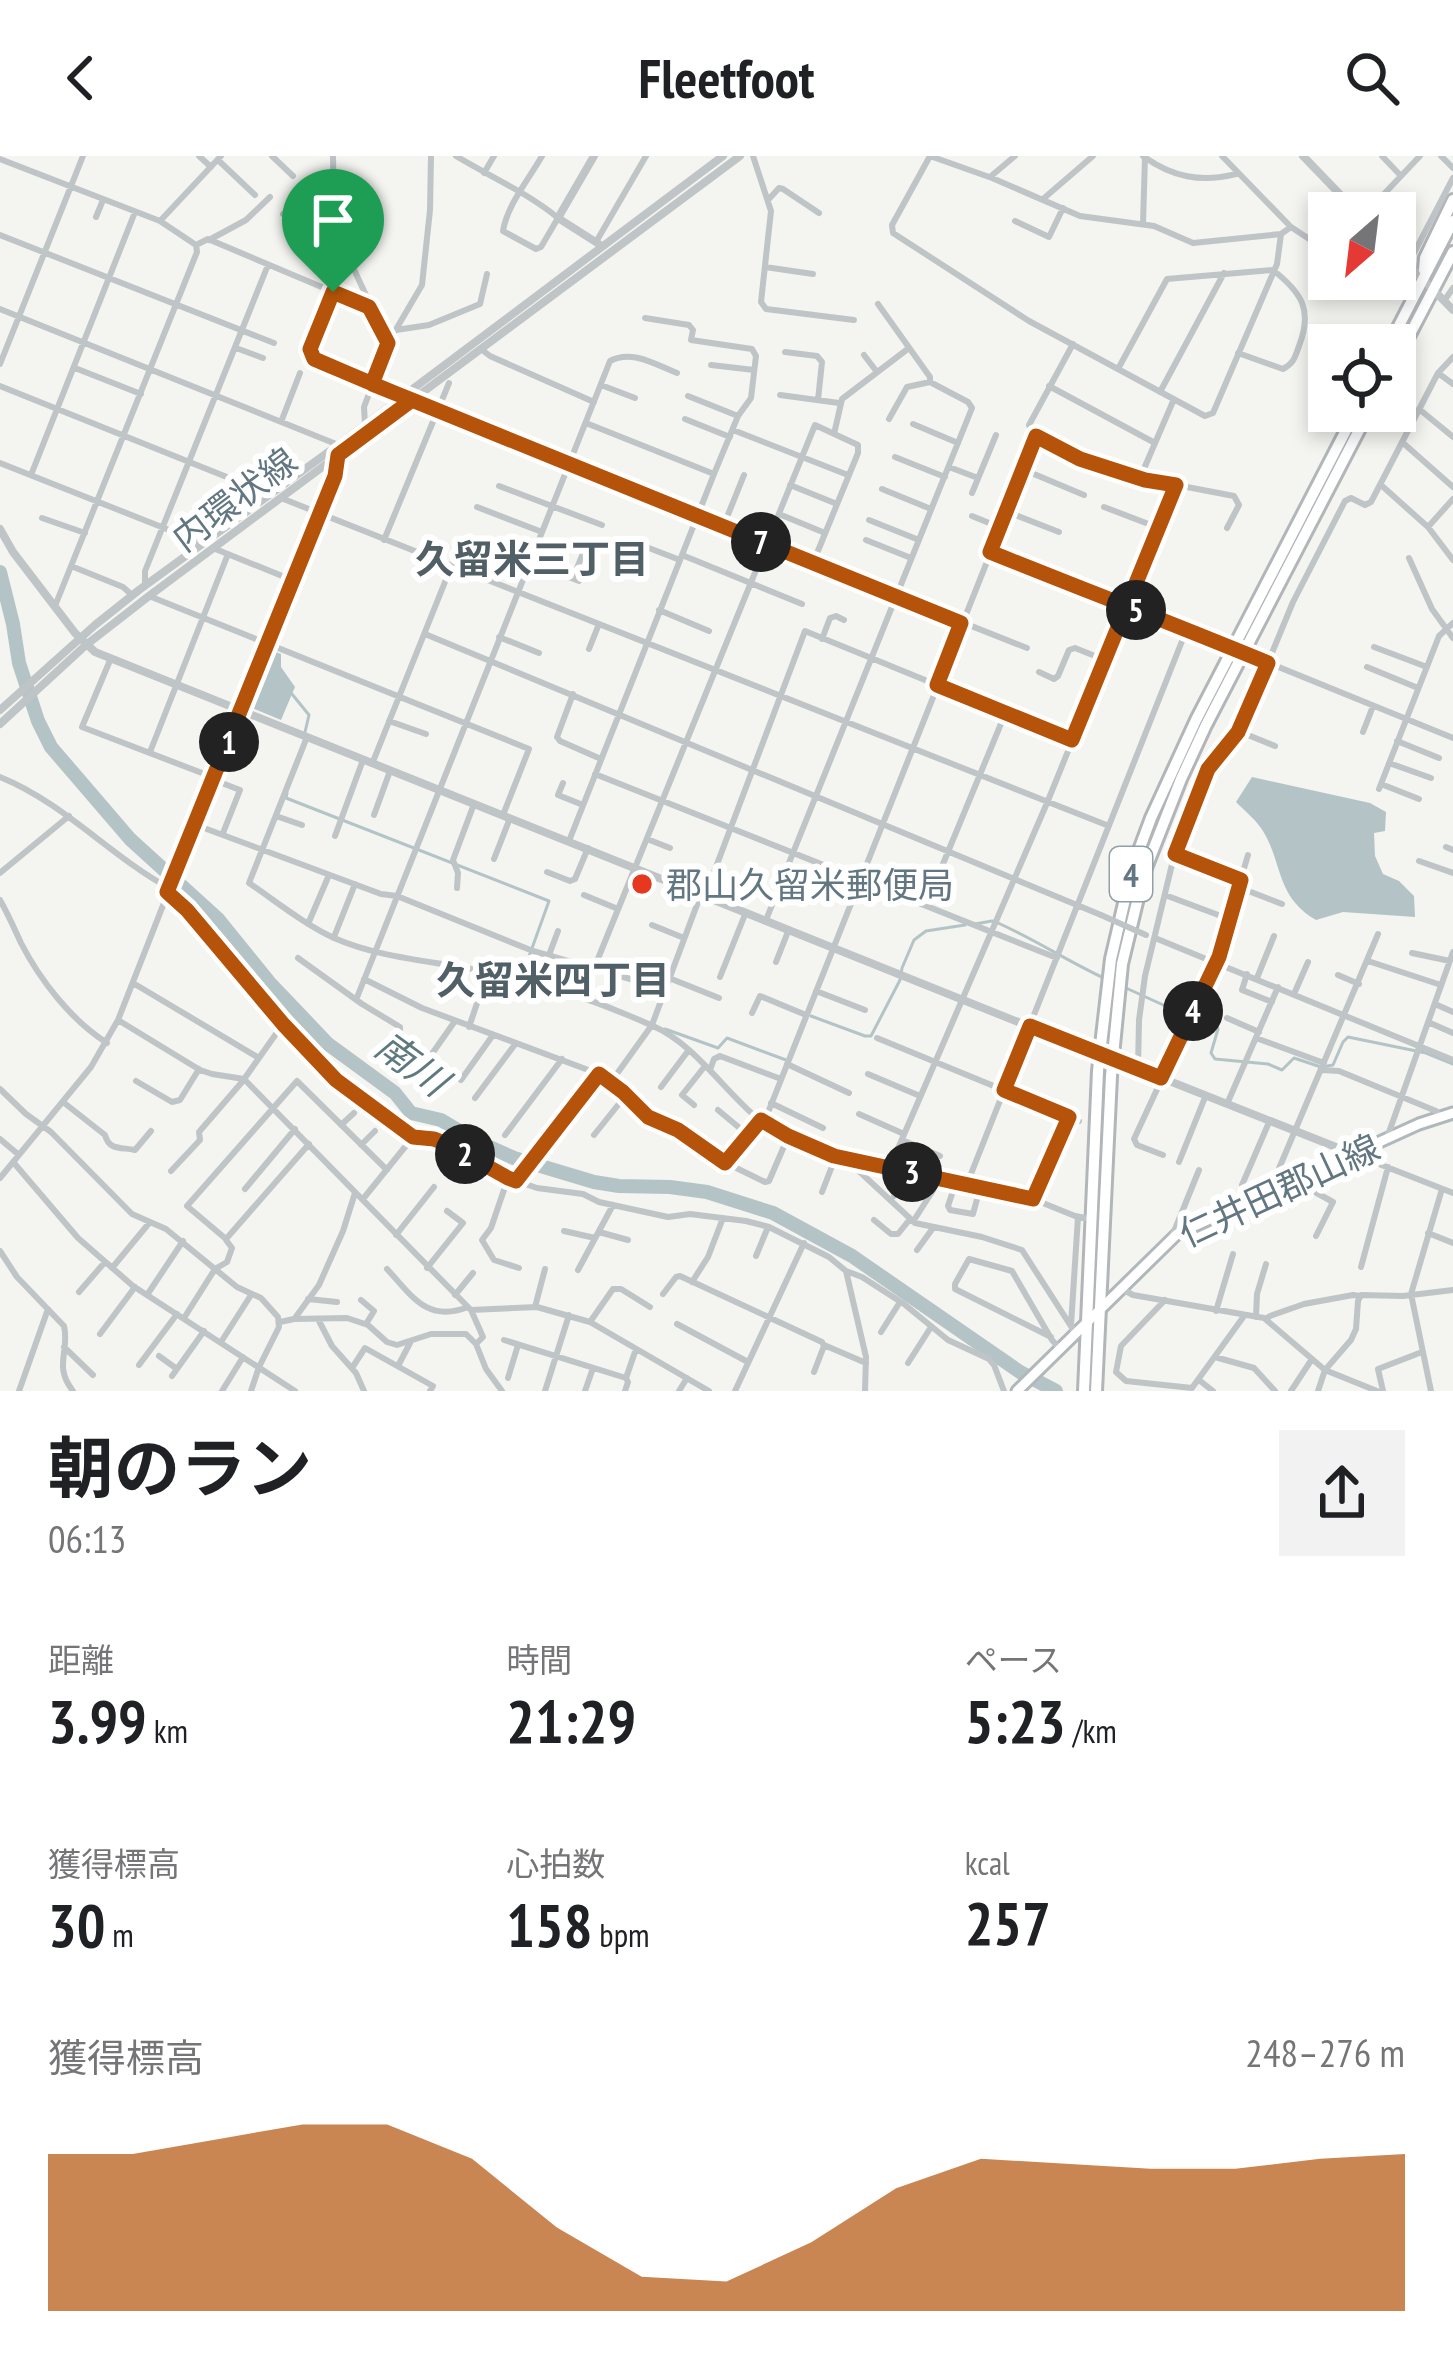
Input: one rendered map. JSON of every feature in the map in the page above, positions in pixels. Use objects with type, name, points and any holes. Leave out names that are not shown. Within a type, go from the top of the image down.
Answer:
[{"type":"highway","points":[[1423,279],[1425,258],[1453,200]]},
{"type":"highway","points":[[1400,324],[1453,221]]},
{"type":"highway","points":[[1415,324],[1453,252]]},
{"type":"highway","points":[[1433,290],[1453,266]]},
{"type":"highway","name":"4","points":[[1090,1389],[1099,1312],[1111,1076],[1122,964],[1132,916],[1181,779],[1346,432]]},
{"type":"highway","name":"4","points":[[1090,1389],[1077,1328],[1085,1218],[1111,959],[1132,869],[1157,803],[1358,432]]},
{"type":"main road","name":"仁井田郡山線","points":[[1020,1389],[1077,1328],[1184,1230],[1448,1114]]},
{"type":"main road","points":[[1101,1273],[1124,1287]]},
{"type":"street","points":[[0,364],[83,156]]},
{"type":"street","points":[[199,156],[217,161],[255,195]]},
{"type":"street","points":[[272,156],[293,176]]},
{"type":"street","points":[[333,156],[334,226],[388,343]]},
{"type":"street","points":[[365,424],[362,413],[388,343],[422,285],[431,156]]},
{"type":"street","points":[[456,156],[599,244],[646,156]]},
{"type":"street","points":[[484,173],[494,156]]},
{"type":"street","points":[[542,156],[502,225],[502,231],[536,249],[594,156]]},
{"type":"street","name":"内環状線","points":[[83,642],[202,543],[338,450],[365,424],[481,349],[740,156]]},
{"type":"street","points":[[753,156],[771,216],[761,302],[766,309],[854,320]]},
{"type":"street","points":[[990,177],[1015,156]]},
{"type":"street","points":[[1043,199],[1093,156]]},
{"type":"street","points":[[1144,156],[1170,173],[1194,178],[1237,173]]},
{"type":"street","points":[[1143,224],[1144,156]]},
{"type":"street","points":[[1222,156],[1291,227],[1308,238]]},
{"type":"street","points":[[1303,156],[1340,192]]},
{"type":"street","points":[[1382,156],[1401,176]]},
{"type":"street","points":[[1384,192],[1420,156]]},
{"type":"street","points":[[1441,156],[1453,168]]},
{"type":"street","name":"内環状線","points":[[4,706],[48,673],[133,595],[213,548],[281,498],[599,244],[719,157]]},
{"type":"street","points":[[1281,234],[1277,264],[1213,413],[1205,416],[1015,313],[892,233],[892,225],[934,157],[1088,218],[1143,224],[1199,243],[1281,234],[1291,227]]},
{"type":"street","points":[[2,160],[160,221],[196,245],[197,252],[55,606]]},
{"type":"street","points":[[160,221],[217,161]]},
{"type":"street","points":[[1416,250],[1453,178]]},
{"type":"street","points":[[768,200],[779,188],[784,189],[819,213]]},
{"type":"street","points":[[196,245],[246,220],[269,197]]},
{"type":"street","points":[[96,217],[104,200]]},
{"type":"street","points":[[333,207],[372,225]]},
{"type":"street","points":[[1015,221],[1049,236],[1063,208]]},
{"type":"street","points":[[32,476],[135,212]]},
{"type":"street","points":[[284,214],[338,236]]},
{"type":"street","points":[[0,235],[274,343]]},
{"type":"street","points":[[209,240],[369,307]]},
{"type":"street","points":[[346,257],[310,353],[314,359],[1027,648]]},
{"type":"street","points":[[268,265],[146,572],[147,590],[201,617],[529,749],[494,859]]},
{"type":"street","points":[[766,268],[813,274]]},
{"type":"street","points":[[1118,369],[1165,280],[1274,270],[1298,295],[1308,322],[1293,363],[1283,369],[1238,353]]},
{"type":"street","points":[[1160,392],[1223,273]]},
{"type":"street","points":[[1416,273],[1453,310]]},
{"type":"street","points":[[396,330],[429,325],[480,304],[487,274]]},
{"type":"street","points":[[1444,302],[1453,288]]},
{"type":"street","points":[[878,304],[930,382]]},
{"type":"street","points":[[0,309],[281,422],[338,450],[335,476],[320,515],[118,1020],[63,1102],[0,1178]]},
{"type":"street","points":[[568,841],[714,474],[738,416],[751,398],[756,356],[752,349],[691,340],[689,325],[645,318]]},
{"type":"street","points":[[1072,344],[1028,426],[1036,436],[1080,459],[1140,478],[1234,496],[1239,505],[1227,528]]},
{"type":"street","points":[[236,348],[263,358]]},
{"type":"street","points":[[834,434],[839,403],[909,348]]},
{"type":"street","points":[[481,349],[594,402]]},
{"type":"street","points":[[785,352],[817,356],[822,362],[818,400]]},
{"type":"street","points":[[864,355],[878,372]]},
{"type":"street","points":[[356,1000],[610,361],[618,356],[636,357],[677,373]]},
{"type":"street","points":[[1136,1068],[1150,936],[1208,769],[1238,731],[1293,602],[1345,501],[1370,503],[1438,373],[1453,357]]},
{"type":"street","points":[[712,365],[754,370]]},
{"type":"street","points":[[75,368],[141,394]]},
{"type":"street","points":[[281,422],[300,373]]},
{"type":"street","points":[[1438,373],[1453,384]]},
{"type":"street","points":[[384,540],[449,382]]},
{"type":"street","points":[[766,920],[972,408],[968,401],[930,382],[907,387],[889,419]]},
{"type":"street","points":[[601,385],[635,398]]},
{"type":"street","points":[[0,386],[1109,826]]},
{"type":"street","points":[[1049,386],[1155,442]]},
{"type":"street","points":[[780,395],[839,403]]},
{"type":"street","points":[[688,396],[738,416]]},
{"type":"street","points":[[1140,478],[1174,399]]},
{"type":"street","points":[[1418,409],[1453,437]]},
{"type":"street","points":[[685,419],[848,476]]},
{"type":"street","points":[[586,423],[714,474]]},
{"type":"street","points":[[913,424],[958,443]]},
{"type":"street","points":[[582,998],[815,425],[858,445],[858,453],[814,563]]},
{"type":"street","points":[[972,493],[996,435]]},
{"type":"street","points":[[725,1163],[772,1103],[1036,436]]},
{"type":"street","points":[[1402,442],[1453,487]]},
{"type":"street","points":[[896,457],[944,477]]},
{"type":"street","points":[[0,463],[202,543]]},
{"type":"street","points":[[949,467],[978,478]]},
{"type":"street","points":[[1022,469],[1084,495]]},
{"type":"street","points":[[723,527],[744,475]]},
{"type":"street","points":[[1381,484],[1428,527],[1453,560]]},
{"type":"street","points":[[790,485],[837,504]]},
{"type":"street","points":[[890,1167],[1047,802],[1176,485]]},
{"type":"street","points":[[499,486],[602,526]]},
{"type":"street","points":[[882,489],[932,509]]},
{"type":"street","points":[[1428,527],[1453,500]]},
{"type":"street","points":[[477,507],[542,532]]},
{"type":"street","points":[[1105,507],[1159,528]]},
{"type":"street","points":[[1005,511],[1059,532]]},
{"type":"street","points":[[779,514],[825,533]]},
{"type":"street","points":[[972,516],[999,527]]},
{"type":"street","points":[[42,518],[85,533]]},
{"type":"street","points":[[869,520],[919,540]]},
{"type":"street","points":[[0,530],[93,651],[1453,1193]]},
{"type":"street","points":[[628,540],[802,604]]},
{"type":"street","points":[[866,540],[911,558]]},
{"type":"street","points":[[213,548],[292,580]]},
{"type":"street","points":[[990,552],[1453,738]]},
{"type":"street","points":[[530,562],[576,580],[583,553]]},
{"type":"street","points":[[150,752],[228,554]]},
{"type":"street","points":[[1409,558],[1432,609],[1453,638]]},
{"type":"street","points":[[71,566],[133,595]]},
{"type":"street","points":[[335,836],[389,721],[451,566]]},
{"type":"street","points":[[659,610],[709,631]]},
{"type":"street","points":[[822,639],[830,618],[844,620]]},
{"type":"street","points":[[1419,799],[1380,786],[1426,668],[1445,628],[1453,622]]},
{"type":"street","points":[[590,650],[599,624]]},
{"type":"street","points":[[967,1184],[1186,631]]},
{"type":"street","points":[[611,1082],[652,1025],[805,632],[1072,740]]},
{"type":"street","points":[[425,634],[1453,1060]]},
{"type":"street","points":[[499,638],[539,653]]},
{"type":"street","points":[[1039,672],[1054,679],[1075,647],[1105,660]]},
{"type":"street","points":[[1374,647],[1426,668]]},
{"type":"street","points":[[111,658],[82,727],[240,790],[222,835]]},
{"type":"street","points":[[1366,667],[1418,688]]},
{"type":"street","name":"内環状線","points":[[0,724],[48,673]]},
{"type":"street","points":[[573,694],[557,737],[601,759]]},
{"type":"street","points":[[1363,732],[1373,706]]},
{"type":"street","points":[[926,905],[1006,713]]},
{"type":"street","points":[[389,721],[426,734]]},
{"type":"street","points":[[1238,731],[1275,746]]},
{"type":"street","points":[[307,737],[249,883],[308,924],[375,952],[488,972],[582,998],[652,1025],[707,1068],[761,1120],[841,1157],[1033,1199],[1085,1218]]},
{"type":"street","points":[[1397,741],[1439,758]]},
{"type":"street","points":[[1389,763],[1431,778]]},
{"type":"street","points":[[374,815],[390,771]]},
{"type":"street","points":[[595,774],[1057,958]]},
{"type":"street","points":[[0,777],[38,795],[168,890],[336,1080],[413,1137],[449,1145],[512,1180],[537,1188],[583,1194],[668,1217],[690,1214],[768,1227],[830,1257],[948,1340],[990,1360],[1004,1391]]},
{"type":"street","points":[[563,783],[558,795],[583,805]]},
{"type":"street","points":[[457,888],[453,860],[474,804]]},
{"type":"street","points":[[276,815],[302,825]]},
{"type":"street","points":[[0,873],[69,816]]},
{"type":"street","points":[[196,825],[551,956],[665,988]]},
{"type":"street","points":[[647,839],[670,848]]},
{"type":"street","points":[[548,872],[575,879],[587,848]]},
{"type":"street","points":[[1175,854],[1282,904]]},
{"type":"street","points":[[1163,1155],[1134,1141],[1216,962],[1247,855]]},
{"type":"street","points":[[1419,861],[1453,873]]},
{"type":"street","points":[[308,924],[329,875]]},
{"type":"street","points":[[334,938],[355,884]]},
{"type":"street","points":[[584,895],[618,909]]},
{"type":"street","points":[[1164,895],[1229,919]]},
{"type":"street","points":[[0,900],[34,965],[66,1007],[107,1042]]},
{"type":"street","points":[[720,977],[746,912]]},
{"type":"street","points":[[652,925],[684,938]]},
{"type":"street","points":[[776,962],[789,929]]},
{"type":"street","points":[[544,982],[558,931]]},
{"type":"street","points":[[1272,1190],[1378,934]]},
{"type":"street","points":[[1257,978],[1274,936]]},
{"type":"street","points":[[1388,1139],[1451,961],[1412,953]]},
{"type":"street","points":[[298,958],[400,1027],[390,1050]]},
{"type":"street","points":[[1368,961],[1442,985]]},
{"type":"street","points":[[1294,994],[1308,962]]},
{"type":"street","points":[[469,1027],[488,972]]},
{"type":"street","points":[[1247,974],[1242,991],[1272,1002]]},
{"type":"street","points":[[1338,975],[1359,984]]},
{"type":"street","points":[[669,978],[718,998]]},
{"type":"street","points":[[364,979],[422,1008],[599,1074],[648,1117],[678,1130],[725,1163],[768,1182],[788,1136]]},
{"type":"street","points":[[132,982],[259,1058]]},
{"type":"street","points":[[1227,1104],[1278,987]]},
{"type":"street","points":[[816,991],[865,1010]]},
{"type":"street","points":[[752,1013],[760,996],[806,1015]]},
{"type":"street","points":[[1435,1004],[1453,1012]]},
{"type":"street","points":[[1227,1018],[1323,1067],[1448,1114]]},
{"type":"street","points":[[118,1020],[212,1075],[244,1078],[470,1308],[483,1337],[476,1344]]},
{"type":"street","points":[[415,1078],[455,1021]]},
{"type":"street","points":[[1428,1022],[1453,1033]]},
{"type":"street","points":[[171,1171],[200,1140],[199,1132],[283,1024]]},
{"type":"street","points":[[460,1080],[493,1035]]},
{"type":"street","points":[[877,1038],[1079,1121]]},
{"type":"street","points":[[475,1098],[516,1043]]},
{"type":"street","points":[[661,1087],[688,1052]]},
{"type":"street","points":[[694,1105],[682,1095],[720,1056],[781,1079]]},
{"type":"street","points":[[506,1135],[562,1060]]},
{"type":"street","points":[[787,1064],[849,1094]]},
{"type":"street","points":[[136,1081],[172,1102],[180,1100],[199,1069]]},
{"type":"street","points":[[519,1268],[494,1260],[482,1240],[512,1180],[599,1074]]},
{"type":"street","points":[[868,1074],[920,1096]]},
{"type":"street","points":[[139,1365],[215,1269],[227,1262],[232,1250],[226,1239],[187,1206],[297,1081],[387,1170]]},
{"type":"street","points":[[0,1089],[126,1209],[183,1241],[237,1287],[263,1299],[280,1322]]},
{"type":"street","points":[[593,1135],[626,1095]]},
{"type":"street","points":[[1179,1162],[1206,1096]]},
{"type":"street","points":[[63,1102],[105,1135],[112,1148],[135,1150],[151,1131]]},
{"type":"street","points":[[772,1103],[823,1129]]},
{"type":"street","points":[[718,1110],[748,1135]]},
{"type":"street","points":[[341,1125],[354,1113]]},
{"type":"street","points":[[859,1114],[940,1156]]},
{"type":"street","points":[[1033,1199],[1069,1117]]},
{"type":"street","points":[[1242,1185],[1270,1120]]},
{"type":"street","points":[[245,1189],[295,1129]]},
{"type":"street","points":[[361,1145],[375,1132]]},
{"type":"street","points":[[295,1319],[319,1286],[358,1196],[413,1137]]},
{"type":"street","points":[[0,1138],[78,1238],[109,1265],[135,1287],[296,1391]]},
{"type":"street","points":[[226,1239],[309,1144]]},
{"type":"street","points":[[822,1192],[841,1157]]},
{"type":"street","points":[[841,1157],[915,1223],[1022,1250],[1077,1328]]},
{"type":"street","points":[[1360,1267],[1388,1167]]},
{"type":"street","points":[[1171,1239],[1198,1170]]},
{"type":"street","points":[[895,1196],[909,1171]]},
{"type":"street","points":[[874,1220],[898,1234],[941,1178]]},
{"type":"street","points":[[1300,1179],[1334,1202],[1316,1237]]},
{"type":"street","points":[[956,1182],[948,1206],[969,1215],[975,1211],[980,1187]]},
{"type":"street","points":[[396,1235],[434,1187]]},
{"type":"street","points":[[1431,1391],[1411,1294],[1442,1189]]},
{"type":"street","points":[[578,1270],[613,1205]]},
{"type":"street","points":[[428,1268],[464,1222],[448,1210]]},
{"type":"street","points":[[692,1282],[723,1218]]},
{"type":"street","points":[[79,1292],[150,1222]]},
{"type":"street","points":[[755,1256],[768,1227]]},
{"type":"street","points":[[917,1250],[933,1228]]},
{"type":"street","points":[[564,1231],[628,1240]]},
{"type":"street","points":[[1427,1233],[1453,1243]]},
{"type":"street","points":[[147,1295],[183,1241]]},
{"type":"street","points":[[735,1391],[804,1244]]},
{"type":"street","points":[[0,1251],[65,1329],[62,1369],[73,1391]]},
{"type":"street","points":[[1216,1311],[1233,1254]]},
{"type":"street","points":[[1051,1337],[956,1288],[969,1259],[1012,1271],[1061,1349]]},
{"type":"street","points":[[1256,1317],[1266,1264]]},
{"type":"street","points":[[535,1307],[545,1268]]},
{"type":"street","points":[[386,1269],[426,1310],[535,1307],[569,1315],[590,1322],[710,1391]]},
{"type":"street","points":[[846,1271],[866,1364],[865,1391]]},
{"type":"street","points":[[455,1295],[473,1273]]},
{"type":"street","points":[[663,1294],[680,1276],[866,1364]]},
{"type":"street","points":[[100,1334],[135,1287]]},
{"type":"street","points":[[1124,1287],[1133,1295],[1266,1319],[1325,1370],[1380,1391],[1378,1369],[1422,1352]]},
{"type":"street","points":[[590,1322],[614,1289],[650,1306]]},
{"type":"street","points":[[1266,1319],[1304,1304],[1453,1290]]},
{"type":"street","points":[[220,1342],[252,1293]]},
{"type":"street","points":[[1318,1391],[1325,1370],[1356,1329],[1360,1296]]},
{"type":"street","points":[[308,1299],[337,1302]]},
{"type":"street","points":[[361,1300],[374,1311],[366,1324]]},
{"type":"street","points":[[1165,1300],[1121,1346],[1117,1374],[1126,1382],[1193,1387],[1244,1316]]},
{"type":"street","points":[[881,1332],[900,1302]]},
{"type":"street","points":[[19,1391],[48,1308]]},
{"type":"street","points":[[545,1391],[569,1315]]},
{"type":"street","points":[[280,1322],[344,1318],[366,1324],[392,1344],[431,1334],[465,1334],[476,1344],[484,1366],[502,1391]]},
{"type":"street","points":[[318,1319],[332,1346],[367,1389]]},
{"type":"street","points":[[251,1391],[280,1322]]},
{"type":"street","points":[[677,1324],[748,1362]]},
{"type":"street","points":[[908,1364],[931,1327]]},
{"type":"street","points":[[159,1357],[174,1373],[204,1331]]},
{"type":"street","points":[[504,1340],[626,1378]]},
{"type":"street","points":[[398,1366],[410,1343]]},
{"type":"street","points":[[508,1378],[518,1345]]},
{"type":"street","points":[[814,1372],[824,1345]]},
{"type":"street","points":[[64,1347],[93,1375]]},
{"type":"street","points":[[352,1368],[365,1348],[433,1386],[430,1391]]},
{"type":"street","points":[[625,1391],[636,1349]]},
{"type":"street","points":[[222,1391],[243,1357]]},
{"type":"street","points":[[1215,1357],[1254,1368],[1275,1391]]},
{"type":"street","points":[[1291,1391],[1312,1359]]},
{"type":"street","points":[[585,1391],[592,1368]]},
{"type":"street","points":[[679,1391],[687,1378]]},
{"type":"street","points":[[1198,1380],[1213,1391]]},
{"type":"shaded area","points":[[273,651],[281,654],[281,667],[295,687],[281,720],[252,708]]},
{"type":"shaded area","points":[[1252,777],[1370,803],[1386,812],[1385,831],[1374,833],[1375,856],[1383,874],[1414,896],[1415,917],[1343,912],[1316,920],[1303,911],[1287,890],[1263,831],[1236,802]]},
{"type":"waterway","name":"南川","points":[[0,572],[19,663],[51,747],[130,839],[218,919],[328,1044],[395,1093],[411,1113],[441,1120],[514,1158],[594,1182],[707,1192],[773,1213],[852,1256],[1020,1372],[1056,1391]]},
{"type":"waterway","points":[[292,694],[309,715],[305,732]]},
{"type":"waterway","points":[[287,793],[286,798],[549,901],[522,976]]},
{"type":"waterway","points":[[975,924],[998,923],[1106,979]]},
{"type":"waterway","points":[[811,1016],[871,1036],[914,940],[926,931],[965,925]]},
{"type":"waterway","points":[[1126,988],[1216,1023],[1211,1053],[1215,1059],[1268,1064],[1282,1070],[1294,1058],[1321,1067],[1333,1065],[1348,1037],[1426,1053],[1453,1064]]},
{"type":"waterway","points":[[665,1029],[718,1048],[727,1038],[786,1060]]},
{"type":"place","name":"郡山久留米郵便局","points":[[642,884]]},
{"type":"district","name":"久留米三丁目","points":[[532,558]]},
{"type":"district","name":"久留米四丁目","points":[[553,979]]},
{"type":"route","points":[[333,292],[310,349],[314,359],[372,384],[402,396],[412,400],[546,456],[961,623],[937,685],[1072,740],[1126,606],[1151,548],[1176,485],[1080,459],[1036,436],[990,552],[1126,606],[1232,650],[1268,663],[1238,732],[1208,769],[1175,854],[1241,880],[1216,962],[1161,1078],[1030,1026],[1004,1090],[1069,1117],[1033,1199],[834,1156],[761,1120],[725,1163],[678,1130],[648,1117],[599,1074],[516,1181],[449,1145],[413,1137],[350,1092],[319,1065],[167,892],[335,476],[338,455],[412,400],[372,384],[388,343],[369,307],[333,292]]}]
